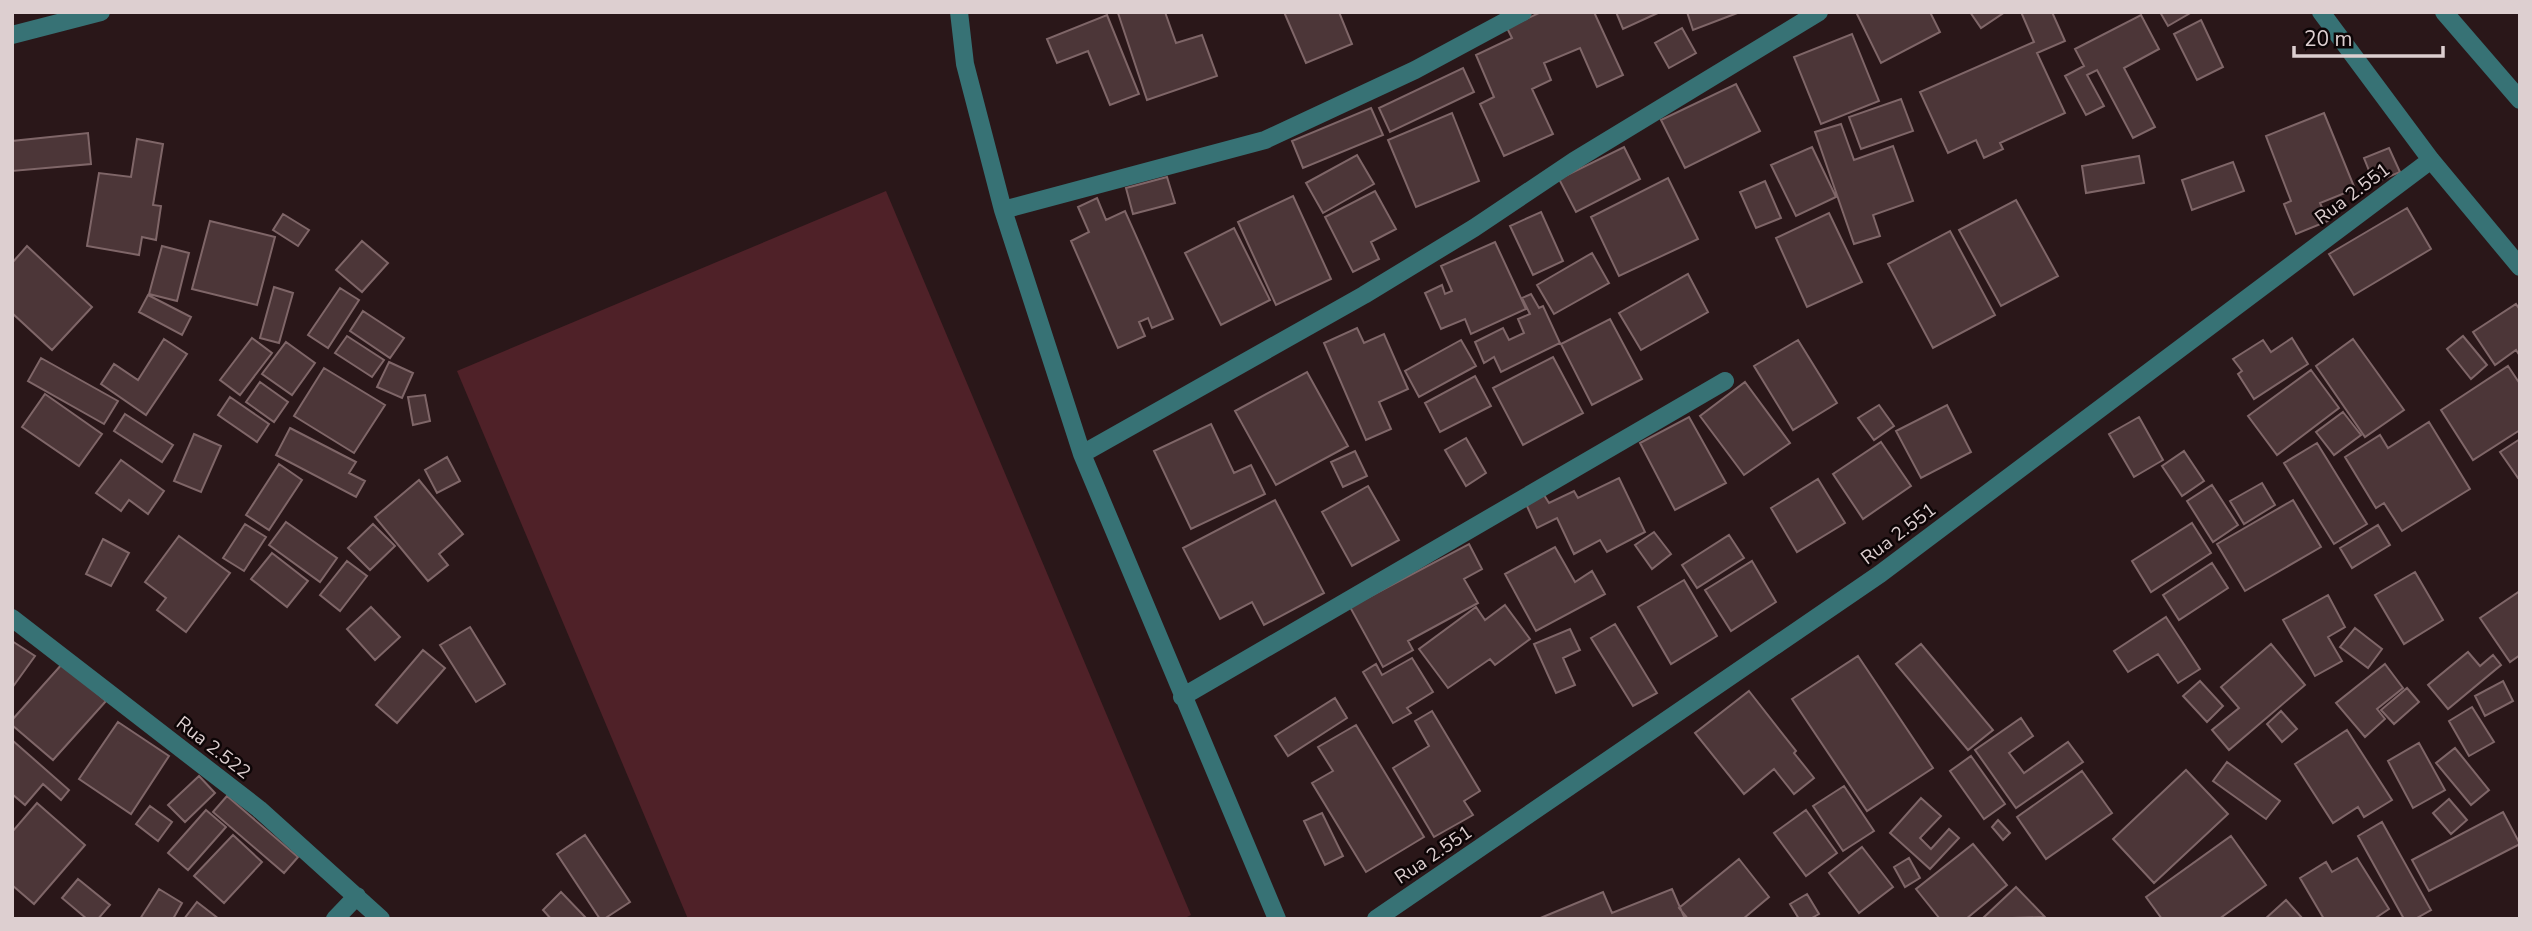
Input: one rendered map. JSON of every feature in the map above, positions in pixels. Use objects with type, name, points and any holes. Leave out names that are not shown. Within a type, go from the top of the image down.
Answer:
[{"type":"street","points":[[12,35],[101,12]]},
{"type":"street","points":[[959,12],[965,64],[1003,210],[1082,454],[1277,919]]},
{"type":"street","points":[[1003,210],[1265,140],[1415,70],[1524,12]]},
{"type":"street","points":[[1082,454],[1364,295],[1474,228],[1574,161],[1819,12]]},
{"type":"street","points":[[2321,12],[2431,160],[2520,267]]},
{"type":"street","points":[[2444,12],[2520,100]]},
{"type":"street","name":"Rua 2.551","points":[[1376,919],[1880,574],[2431,160]]},
{"type":"street","points":[[1182,697],[1725,381]]},
{"type":"street","name":"Rua 2.522","points":[[12,618],[259,809],[382,919]]},
{"type":"street","points":[[335,919],[358,896]]},
{"type":"shaded area","points":[[886,191],[1191,915],[1183,919],[688,919],[457,371]]},
{"type":"building","points":[[1165,12],[1176,43],[1202,35],[1217,76],[1147,100],[1118,13]]},
{"type":"building","points":[[1284,12],[1339,12],[1352,44],[1306,63]]},
{"type":"building","points":[[1541,12],[1594,12],[1623,75],[1597,87],[1580,48],[1544,63],[1551,80],[1532,89],[1553,134],[1504,156],[1480,104],[1494,97],[1476,55],[1512,38],[1507,28]]},
{"type":"building","points":[[1616,12],[1660,12],[1623,29]]},
{"type":"building","points":[[1687,12],[1740,12],[1693,30]]},
{"type":"building","points":[[1856,12],[1930,12],[1940,32],[1881,63]]},
{"type":"building","points":[[1970,12],[2005,12],[1981,28]]},
{"type":"building","points":[[2021,12],[2052,12],[2065,41],[2037,53],[2065,113],[2000,143],[2003,149],[1984,158],[1976,140],[1948,153],[1920,92],[2034,42]]},
{"type":"building","points":[[2160,12],[2192,12],[2168,26]]},
{"type":"building","points":[[1107,15],[1139,94],[1110,105],[1088,51],[1057,63],[1047,39]]},
{"type":"building","points":[[2141,15],[2159,49],[2124,68],[2155,127],[2133,138],[2097,70],[2087,75],[2104,106],[2086,115],[2065,76],[2084,66],[2075,49]]},
{"type":"building","points":[[2201,20],[2223,67],[2197,80],[2174,34]]},
{"type":"building","points":[[1682,28],[1696,53],[1669,68],[1655,43]]},
{"type":"building","points":[[1852,34],[1879,101],[1821,124],[1794,57]]},
{"type":"building","points":[[1463,68],[1474,92],[1390,132],[1379,108]]},
{"type":"building","points":[[1736,84],[1760,131],[1685,168],[1661,120]]},
{"type":"building","points":[[1901,99],[1913,131],[1861,149],[1849,117]]},
{"type":"building","points":[[1371,108],[1383,135],[1303,168],[1292,141]]},
{"type":"building","points":[[1452,113],[1479,181],[1416,207],[1388,140]]},
{"type":"building","points":[[2324,113],[2355,189],[2320,203],[2328,221],[2296,234],[2284,204],[2291,201],[2266,136]]},
{"type":"building","points":[[1841,124],[1854,160],[1893,146],[1913,201],[1873,215],[1880,236],[1854,244],[1815,132]]},
{"type":"building","points":[[88,133],[91,164],[12,171],[12,141]]},
{"type":"building","points":[[137,139],[163,144],[153,205],[161,206],[156,240],[142,237],[139,255],[87,246],[99,173],[131,177]]},
{"type":"building","points":[[1624,147],[1640,179],[1576,212],[1559,179]]},
{"type":"building","points":[[1812,147],[1836,197],[1796,216],[1771,165]]},
{"type":"building","points":[[2389,148],[2400,172],[2374,183],[2364,158]]},
{"type":"building","points":[[1357,155],[1374,184],[1323,213],[1306,183]]},
{"type":"building","points":[[2139,156],[2144,183],[2086,193],[2082,166]]},
{"type":"building","points":[[2233,162],[2244,191],[2192,210],[2182,180]]},
{"type":"building","points":[[1167,177],[1175,203],[1133,214],[1126,188]]},
{"type":"building","points":[[1668,178],[1698,239],[1619,276],[1591,217]]},
{"type":"building","points":[[1765,181],[1781,218],[1756,228],[1740,192]]},
{"type":"building","points":[[1375,191],[1396,229],[1371,242],[1379,259],[1353,272],[1325,217]]},
{"type":"building","points":[[1293,196],[1331,279],[1276,305],[1238,222]]},
{"type":"building","points":[[1097,198],[1106,220],[1125,211],[1173,319],[1152,328],[1148,318],[1139,322],[1145,336],[1118,348],[1071,241],[1089,232],[1078,207]]},
{"type":"building","points":[[2016,200],[2058,276],[2001,306],[1959,230]]},
{"type":"building","points":[[2407,208],[2431,249],[2354,295],[2329,254]]},
{"type":"building","points":[[1541,212],[1563,261],[1533,275],[1510,226]]},
{"type":"building","points":[[1829,213],[1862,282],[1807,307],[1776,238]]},
{"type":"building","points":[[283,214],[309,230],[298,246],[273,230]]},
{"type":"building","points":[[210,221],[275,237],[257,305],[192,289]]},
{"type":"building","points":[[1234,228],[1270,300],[1221,325],[1185,253]]},
{"type":"building","points":[[1950,231],[1995,315],[1933,348],[1888,264]]},
{"type":"building","points":[[362,241],[388,263],[362,292],[336,270]]},
{"type":"building","points":[[1495,242],[1526,309],[1471,334],[1465,319],[1441,329],[1425,293],[1442,285],[1445,294],[1452,291],[1441,266]]},
{"type":"building","points":[[27,246],[92,307],[52,350],[12,313],[12,263]]},
{"type":"building","points":[[162,246],[189,253],[177,301],[149,294]]},
{"type":"building","points":[[1592,253],[1609,283],[1554,314],[1537,285]]},
{"type":"building","points":[[1688,274],[1708,312],[1641,350],[1619,313]]},
{"type":"building","points":[[274,287],[293,293],[279,343],[260,338]]},
{"type":"building","points":[[340,288],[359,300],[328,348],[308,335]]},
{"type":"building","points":[[1531,294],[1539,308],[1543,306],[1560,343],[1501,372],[1494,357],[1484,363],[1475,342],[1503,328],[1509,340],[1524,333],[1518,319],[1530,314],[1522,298]]},
{"type":"building","points":[[148,295],[191,317],[182,335],[139,312]]},
{"type":"building","points":[[2516,304],[2520,310],[2520,356],[2516,350],[2495,365],[2473,332]]},
{"type":"building","points":[[363,311],[404,338],[390,358],[350,331]]},
{"type":"building","points":[[1610,319],[1642,379],[1592,405],[1561,344]]},
{"type":"building","points":[[1357,328],[1364,343],[1384,334],[1408,389],[1379,402],[1391,429],[1366,440],[1324,343]]},
{"type":"building","points":[[347,336],[384,360],[372,377],[335,353]]},
{"type":"building","points":[[2463,336],[2487,365],[2471,379],[2447,349]]},
{"type":"building","points":[[252,338],[272,353],[240,395],[220,380]]},
{"type":"building","points":[[2292,338],[2308,364],[2254,399],[2238,374],[2242,371],[2233,359],[2263,340],[2271,352]]},
{"type":"building","points":[[164,339],[187,354],[146,415],[101,384],[114,364],[138,380]]},
{"type":"building","points":[[2353,339],[2404,410],[2365,437],[2316,366]]},
{"type":"building","points":[[1461,340],[1476,366],[1419,397],[1405,371]]},
{"type":"building","points":[[1798,340],[1837,403],[1793,430],[1754,366]]},
{"type":"building","points":[[286,342],[315,363],[292,395],[262,374]]},
{"type":"building","points":[[1553,357],[1583,413],[1523,445],[1493,388]]},
{"type":"building","points":[[41,358],[118,401],[104,424],[28,381]]},
{"type":"building","points":[[389,362],[413,373],[402,398],[377,387]]},
{"type":"building","points":[[2508,366],[2520,384],[2520,430],[2473,460],[2441,410]]},
{"type":"building","points":[[324,368],[385,405],[354,453],[294,416]]},
{"type":"building","points":[[2311,370],[2339,408],[2277,455],[2248,416]]},
{"type":"building","points":[[1307,372],[1348,446],[1276,485],[1235,411]]},
{"type":"building","points":[[1475,376],[1491,406],[1440,432],[1425,403]]},
{"type":"building","points":[[260,382],[288,402],[274,422],[246,402]]},
{"type":"building","points":[[1745,382],[1790,443],[1744,475],[1700,416]]},
{"type":"building","points":[[45,394],[102,434],[79,466],[22,427]]},
{"type":"building","points":[[425,395],[430,421],[413,425],[408,397]]},
{"type":"building","points":[[230,397],[269,424],[257,442],[218,415]]},
{"type":"building","points":[[1879,405],[1894,426],[1874,440],[1858,418]]},
{"type":"building","points":[[1947,405],[1971,452],[1921,478],[1896,431]]},
{"type":"building","points":[[2343,412],[2361,435],[2334,455],[2316,432]]},
{"type":"building","points":[[125,414],[173,445],[162,462],[114,431]]},
{"type":"building","points":[[1689,417],[1726,483],[1675,510],[1640,443]]},
{"type":"building","points":[[2139,417],[2163,460],[2134,477],[2109,434]]},
{"type":"building","points":[[2429,422],[2470,489],[2402,531],[2384,503],[2376,508],[2345,457],[2380,435],[2388,448]]},
{"type":"building","points":[[1211,424],[1234,473],[1251,465],[1265,494],[1191,529],[1154,451]]},
{"type":"building","points":[[290,428],[356,462],[349,473],[365,481],[356,497],[276,455]]},
{"type":"building","points":[[194,434],[221,446],[201,492],[174,481]]},
{"type":"building","points":[[1466,438],[1486,473],[1466,486],[1445,450]]},
{"type":"building","points":[[2520,439],[2520,477],[2518,478],[2500,452]]},
{"type":"building","points":[[1881,442],[1911,486],[1863,519],[1833,474]]},
{"type":"building","points":[[2317,443],[2367,524],[2334,544],[2284,463]]},
{"type":"building","points":[[1355,451],[1367,476],[1343,487],[1331,462]]},
{"type":"building","points":[[2184,451],[2204,481],[2182,496],[2162,466]]},
{"type":"building","points":[[447,457],[460,481],[437,493],[425,470]]},
{"type":"building","points":[[121,460],[164,491],[148,514],[129,500],[121,511],[96,493]]},
{"type":"building","points":[[279,464],[302,480],[269,530],[246,515]]},
{"type":"building","points":[[1619,478],[1645,532],[1607,552],[1600,540],[1574,554],[1557,518],[1537,528],[1526,504],[1544,495],[1549,503],[1574,491],[1578,498]]},
{"type":"building","points":[[1818,479],[1845,523],[1797,552],[1771,508]]},
{"type":"building","points":[[419,480],[463,534],[439,554],[448,565],[428,581],[375,517]]},
{"type":"building","points":[[2262,483],[2275,505],[2244,524],[2230,501]]},
{"type":"building","points":[[2212,485],[2238,525],[2213,542],[2187,501]]},
{"type":"building","points":[[1368,486],[1399,540],[1352,566],[1322,512]]},
{"type":"building","points":[[1275,500],[1324,593],[1264,625],[1252,602],[1220,619],[1183,548]]},
{"type":"building","points":[[2293,500],[2321,547],[2245,591],[2217,544]]},
{"type":"building","points":[[286,522],[337,558],[320,582],[269,545]]},
{"type":"building","points":[[2192,523],[2211,553],[2151,592],[2132,561]]},
{"type":"building","points":[[245,524],[266,537],[244,571],[223,558]]},
{"type":"building","points":[[373,524],[395,546],[370,570],[348,548]]},
{"type":"building","points":[[2378,525],[2390,545],[2352,568],[2340,548]]},
{"type":"building","points":[[1654,532],[1671,554],[1652,569],[1635,545]]},
{"type":"building","points":[[1729,535],[1744,558],[1697,588],[1682,565]]},
{"type":"building","points":[[179,536],[230,573],[186,632],[157,610],[166,598],[145,582]]},
{"type":"building","points":[[103,539],[129,553],[111,586],[86,574]]},
{"type":"building","points":[[1469,544],[1482,569],[1464,579],[1478,603],[1408,641],[1413,650],[1383,667],[1350,607]]},
{"type":"building","points":[[1555,547],[1575,582],[1592,571],[1605,594],[1536,631],[1505,574]]},
{"type":"building","points":[[272,553],[308,581],[287,607],[251,579]]},
{"type":"building","points":[[347,561],[367,576],[340,611],[320,595]]},
{"type":"building","points":[[1752,561],[1776,602],[1731,631],[1705,590]]},
{"type":"building","points":[[2212,563],[2228,588],[2179,620],[2163,595]]},
{"type":"building","points":[[2415,572],[2443,620],[2404,644],[2375,595]]},
{"type":"building","points":[[1684,580],[1717,636],[1671,664],[1638,607]]},
{"type":"building","points":[[2520,591],[2520,655],[2510,662],[2480,618]]},
{"type":"building","points":[[2328,595],[2345,627],[2328,637],[2342,661],[2315,676],[2283,620]]},
{"type":"building","points":[[1505,605],[1530,639],[1495,665],[1490,659],[1448,688],[1419,649],[1476,607],[1485,620]]},
{"type":"building","points":[[371,607],[400,637],[375,660],[347,629]]},
{"type":"building","points":[[2166,617],[2200,669],[2178,683],[2158,654],[2128,672],[2114,651]]},
{"type":"building","points":[[1615,624],[1657,693],[1633,706],[1591,638]]},
{"type":"building","points":[[470,627],[505,684],[476,702],[440,645]]},
{"type":"building","points":[[2355,628],[2382,649],[2368,668],[2340,647]]},
{"type":"building","points":[[1570,629],[1580,650],[1563,658],[1575,685],[1556,693],[1534,644]]},
{"type":"building","points":[[12,641],[35,656],[12,688]]},
{"type":"building","points":[[1921,644],[1993,730],[1968,750],[1896,664]]},
{"type":"building","points":[[2271,644],[2305,685],[2229,750],[2212,730],[2239,708],[2221,687]]},
{"type":"building","points":[[423,650],[445,668],[397,723],[376,705]]},
{"type":"building","points":[[2468,652],[2480,666],[2493,655],[2501,665],[2448,709],[2428,685]]},
{"type":"building","points":[[1858,656],[1933,768],[1867,811],[1792,699]]},
{"type":"building","points":[[1412,658],[1433,692],[1407,708],[1411,713],[1393,723],[1363,672],[1376,664],[1382,675]]},
{"type":"building","points":[[63,663],[106,701],[53,760],[12,725],[12,720]]},
{"type":"building","points":[[2385,664],[2403,688],[2377,709],[2385,719],[2365,737],[2336,703]]},
{"type":"building","points":[[2200,681],[2223,706],[2207,722],[2183,696]]},
{"type":"building","points":[[2503,681],[2513,701],[2485,716],[2475,696]]},
{"type":"building","points":[[2407,688],[2419,702],[2394,724],[2381,710]]},
{"type":"building","points":[[1749,691],[1814,778],[1794,794],[1774,769],[1744,794],[1695,733]]},
{"type":"building","points":[[1335,698],[1347,718],[1288,756],[1275,736]]},
{"type":"building","points":[[2472,707],[2494,742],[2469,756],[2449,721]]},
{"type":"building","points":[[1432,711],[1480,791],[1464,801],[1473,815],[1434,837],[1393,768],[1429,746],[1415,721]]},
{"type":"building","points":[[2281,711],[2297,729],[2282,742],[2267,724]]},
{"type":"building","points":[[2021,718],[2033,736],[2009,753],[2024,773],[2068,742],[2083,762],[2016,808],[1975,750]]},
{"type":"building","points":[[118,722],[169,756],[131,814],[79,779]]},
{"type":"building","points":[[1356,725],[1424,837],[1366,872],[1312,783],[1333,771],[1318,747]]},
{"type":"building","points":[[2347,730],[2392,800],[2364,817],[2358,807],[2333,823],[2295,764]]},
{"type":"building","points":[[12,740],[69,790],[61,800],[43,784],[25,805],[12,794]]},
{"type":"building","points":[[2419,743],[2445,790],[2413,808],[2388,761]]},
{"type":"building","points":[[2455,748],[2489,790],[2471,805],[2436,763]]},
{"type":"building","points":[[1971,756],[2005,804],[1984,819],[1950,771]]},
{"type":"building","points":[[2227,762],[2280,801],[2266,819],[2213,781]]},
{"type":"building","points":[[2186,770],[2228,814],[2154,883],[2113,839]]},
{"type":"building","points":[[2082,771],[2112,813],[2046,859],[2017,817]]},
{"type":"building","points":[[199,776],[215,793],[185,822],[168,805]]},
{"type":"building","points":[[1844,786],[1874,831],[1843,851],[1813,806]]},
{"type":"building","points":[[227,796],[298,857],[284,873],[213,812]]},
{"type":"building","points":[[1921,798],[1941,816],[1920,838],[1931,849],[1949,829],[1959,838],[1930,869],[1890,833]]},
{"type":"building","points":[[2449,799],[2467,820],[2451,834],[2433,813]]},
{"type":"building","points":[[37,803],[85,845],[34,904],[12,885],[12,832]]},
{"type":"building","points":[[150,806],[172,822],[158,841],[136,824]]},
{"type":"building","points":[[206,810],[226,827],[188,870],[168,853]]},
{"type":"building","points":[[1806,810],[1837,853],[1806,876],[1774,833]]},
{"type":"building","points":[[2503,812],[2520,844],[2429,891],[2412,860]]},
{"type":"building","points":[[1322,813],[1343,856],[1325,865],[1304,821]]},
{"type":"building","points":[[1998,820],[2010,833],[2003,840],[1992,827]]},
{"type":"building","points":[[2382,822],[2431,910],[2415,919],[2404,919],[2358,836]]},
{"type":"building","points":[[233,835],[262,862],[224,903],[194,876]]},
{"type":"building","points":[[585,835],[630,902],[604,919],[600,919],[557,854]]},
{"type":"building","points":[[2231,836],[2266,885],[2219,919],[2162,919],[2146,897]]},
{"type":"building","points":[[1973,844],[2007,885],[1966,919],[1940,919],[1916,889]]},
{"type":"building","points":[[1862,847],[1893,887],[1859,913],[1829,873]]},
{"type":"building","points":[[1909,858],[1920,878],[1905,887],[1894,867]]},
{"type":"building","points":[[2357,858],[2389,909],[2374,919],[2324,919],[2300,878],[2326,862],[2332,872]]},
{"type":"building","points":[[1739,859],[1769,897],[1743,919],[1688,919],[1679,908]]},
{"type":"building","points":[[78,879],[110,905],[98,919],[87,919],[62,898]]},
{"type":"building","points":[[2016,887],[2045,917],[1982,919]]},
{"type":"building","points":[[159,889],[182,903],[173,919],[140,919]]},
{"type":"building","points":[[1672,889],[1685,919],[1538,919],[1603,892],[1612,913]]},
{"type":"building","points":[[561,892],[587,919],[551,919],[543,910]]},
{"type":"building","points":[[1807,894],[1819,914],[1810,919],[1799,919],[1790,904]]},
{"type":"building","points":[[2286,900],[2303,919],[2265,919]]},
{"type":"building","points":[[197,902],[219,919],[184,919]]}]
